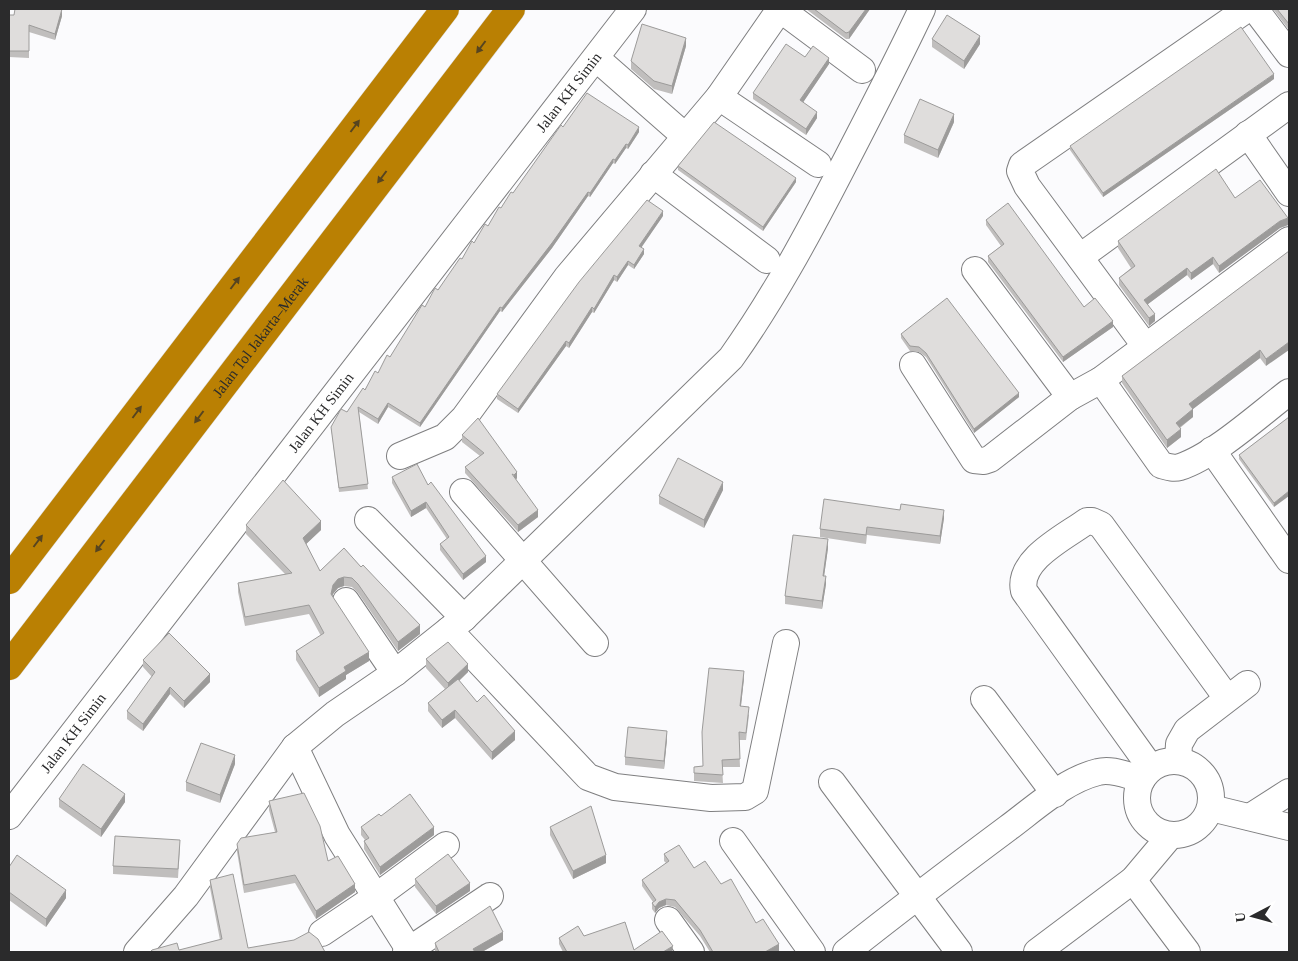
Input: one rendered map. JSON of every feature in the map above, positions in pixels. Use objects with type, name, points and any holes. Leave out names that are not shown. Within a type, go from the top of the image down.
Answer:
[{"type":"highway","points":[[9,580],[445,9]]},
{"type":"highway","name":"Jalan Tol Jakarta–Merak","points":[[9,666],[510,9]]},
{"type":"street","name":"Jalan KH Simin","points":[[9,816],[633,9]]},
{"type":"street","points":[[400,456],[445,437],[464,418],[567,277],[719,97],[780,9],[862,70]]},
{"type":"street","points":[[137,952],[186,896],[295,747],[335,714],[395,673],[456,624],[731,358],[759,318],[810,232],[888,83],[922,9]]},
{"type":"street","points":[[1146,347],[1026,186],[1020,171],[1022,165],[1247,9]]},
{"type":"street","points":[[1255,9],[1289,54]]},
{"type":"street","points":[[596,58],[686,137]]},
{"type":"street","points":[[719,97],[818,164]]},
{"type":"street","points":[[1080,257],[1289,105]]},
{"type":"street","points":[[1248,134],[1289,193]]},
{"type":"street","points":[[653,174],[767,260]]},
{"type":"street","points":[[913,365],[974,460],[990,459],[1070,397],[1101,380],[1289,240]]},
{"type":"street","points":[[975,270],[1070,397]]},
{"type":"street","points":[[1101,380],[1161,465],[1170,468],[1180,467],[1212,450],[1289,392]]},
{"type":"street","points":[[1212,450],[1286,546]]},
{"type":"street","points":[[463,492],[595,642]]},
{"type":"street","points":[[368,520],[588,776],[615,787],[711,798],[745,797],[755,791],[786,644]]},
{"type":"street","points":[[1146,774],[1024,591],[1022,582],[1032,561],[1087,522],[1092,521],[1101,525],[1237,691],[1187,730],[1179,744],[1178,761]]},
{"type":"street","points":[[346,601],[395,673]]},
{"type":"street","points":[[984,699],[1055,794]]},
{"type":"street","points":[[295,747],[337,834],[377,896],[408,951],[490,896]]},
{"type":"street","points":[[846,952],[916,897],[1055,794],[1090,774],[1110,771],[1146,774],[1167,761],[1178,761],[1198,769],[1205,777],[1212,797],[1211,808],[1200,826],[1186,834],[1170,836],[1151,828],[1139,811],[1137,800],[1146,774]]},
{"type":"street","points":[[832,782],[916,897],[959,952]]},
{"type":"street","points":[[1250,817],[1289,792]]},
{"type":"street","points":[[1211,808],[1289,827]]},
{"type":"street","points":[[1045,950],[1133,880],[1170,836]]},
{"type":"street","points":[[733,841],[812,952]]},
{"type":"street","points":[[322,934],[446,845]]},
{"type":"street","points":[[1133,880],[1187,952]]},
{"type":"street","points":[[668,920],[691,952]]},
{"type":"building","points":[[15,9],[62,9],[55,34],[29,25],[29,51],[9,51],[9,15],[14,15]]},
{"type":"building","points":[[814,9],[866,9],[849,32],[846,33]]},
{"type":"building","points":[[1277,9],[1289,9],[1289,24]]},
{"type":"building","points":[[947,15],[980,36],[964,61],[932,39]]},
{"type":"building","points":[[642,24],[686,38],[672,86],[654,81],[631,61]]},
{"type":"building","points":[[1241,27],[1274,74],[1103,193],[1070,146]]},
{"type":"building","points":[[786,44],[805,57],[813,46],[829,58],[800,100],[817,112],[806,129],[753,93]]},
{"type":"building","points":[[587,93],[639,127],[628,145],[626,144],[615,160],[613,159],[552,243],[502,308],[500,307],[420,423],[388,403],[378,419],[358,407],[368,484],[339,488],[331,427],[341,409],[347,412],[363,388],[365,390],[375,371],[378,373],[387,355],[390,357],[422,305],[425,307],[435,288],[438,290],[460,258],[462,259],[472,241],[474,243],[485,224],[488,226],[499,207],[501,208],[511,192],[513,193],[561,125],[563,127]]},
{"type":"building","points":[[920,99],[954,114],[938,150],[904,135]]},
{"type":"building","points":[[714,122],[796,178],[763,227],[678,166]]},
{"type":"building","points":[[1216,169],[1235,198],[1260,180],[1288,218],[1280,221],[1219,266],[1213,257],[1191,273],[1187,268],[1144,300],[1155,314],[1149,318],[1119,278],[1135,266],[1118,241]]},
{"type":"building","points":[[647,200],[663,211],[639,246],[644,249],[634,265],[628,261],[617,277],[614,275],[594,309],[592,307],[569,343],[566,341],[518,409],[497,394],[579,282]]},
{"type":"building","points":[[1008,203],[1084,307],[1095,298],[1113,321],[1063,357],[988,256],[1004,244],[986,220]]},
{"type":"building","points":[[1289,251],[1289,342],[1266,359],[1260,350],[1189,404],[1193,409],[1176,423],[1181,429],[1167,440],[1122,376]]},
{"type":"building","points":[[947,298],[1019,393],[974,429],[926,353],[919,347],[910,346],[901,334]]},
{"type":"building","points":[[1289,417],[1289,491],[1274,503],[1239,455]]},
{"type":"building","points":[[478,418],[517,472],[514,475],[512,474],[538,510],[518,525],[465,467],[484,453],[462,435]]},
{"type":"building","points":[[678,458],[723,482],[704,520],[659,496]]},
{"type":"building","points":[[417,464],[428,485],[431,482],[486,556],[463,574],[440,544],[449,537],[426,502],[411,511],[392,477]]},
{"type":"building","points":[[283,480],[321,521],[303,538],[320,571],[344,548],[361,567],[363,565],[420,625],[398,642],[358,584],[352,578],[344,577],[338,579],[333,585],[331,594],[369,652],[344,667],[346,671],[319,688],[296,651],[324,633],[309,605],[245,617],[238,583],[292,573],[246,525]]},
{"type":"building","points":[[824,499],[900,510],[901,504],[944,510],[940,536],[867,527],[866,535],[820,529]]},
{"type":"building","points":[[793,535],[828,539],[823,576],[826,576],[822,601],[785,596]]},
{"type":"building","points":[[169,633],[210,674],[184,701],[170,687],[143,724],[127,711],[155,672],[143,660]]},
{"type":"building","points":[[448,642],[468,664],[448,683],[426,659]]},
{"type":"building","points":[[709,668],[744,671],[740,706],[749,707],[746,733],[739,732],[740,759],[722,760],[723,775],[694,773],[694,767],[703,766],[702,732]]},
{"type":"building","points":[[458,679],[477,702],[484,695],[515,731],[492,752],[455,710],[442,720],[428,703]]},
{"type":"building","points":[[628,727],[667,731],[664,761],[625,757]]},
{"type":"building","points":[[201,743],[235,755],[220,795],[186,782]]},
{"type":"building","points":[[83,764],[125,794],[101,829],[59,799]]},
{"type":"building","points":[[304,793],[320,826],[328,861],[338,856],[355,884],[316,911],[295,875],[244,885],[237,844],[241,838],[277,832],[269,801]]},
{"type":"building","points":[[410,794],[434,827],[380,867],[364,841],[369,838],[361,827],[379,814],[381,816]]},
{"type":"building","points":[[591,806],[606,855],[573,871],[550,827]]},
{"type":"building","points":[[115,836],[180,840],[178,869],[113,866]]},
{"type":"building","points":[[679,845],[694,868],[705,861],[721,884],[731,879],[756,923],[763,919],[779,944],[765,952],[713,952],[700,930],[675,900],[666,899],[659,902],[655,907],[652,903],[656,900],[642,880],[669,861],[664,854]]},
{"type":"building","points":[[448,854],[470,883],[436,906],[415,879]]},
{"type":"building","points":[[17,855],[66,890],[46,919],[9,892],[9,867]]},
{"type":"building","points":[[233,874],[248,948],[294,940],[309,932],[318,939],[325,952],[150,952],[177,943],[179,950],[222,939],[210,880]]},
{"type":"building","points":[[490,906],[503,932],[473,949],[475,952],[439,952],[435,943]]},
{"type":"building","points":[[625,922],[634,950],[662,931],[673,946],[663,952],[567,952],[559,938],[578,926],[584,936]]}]
